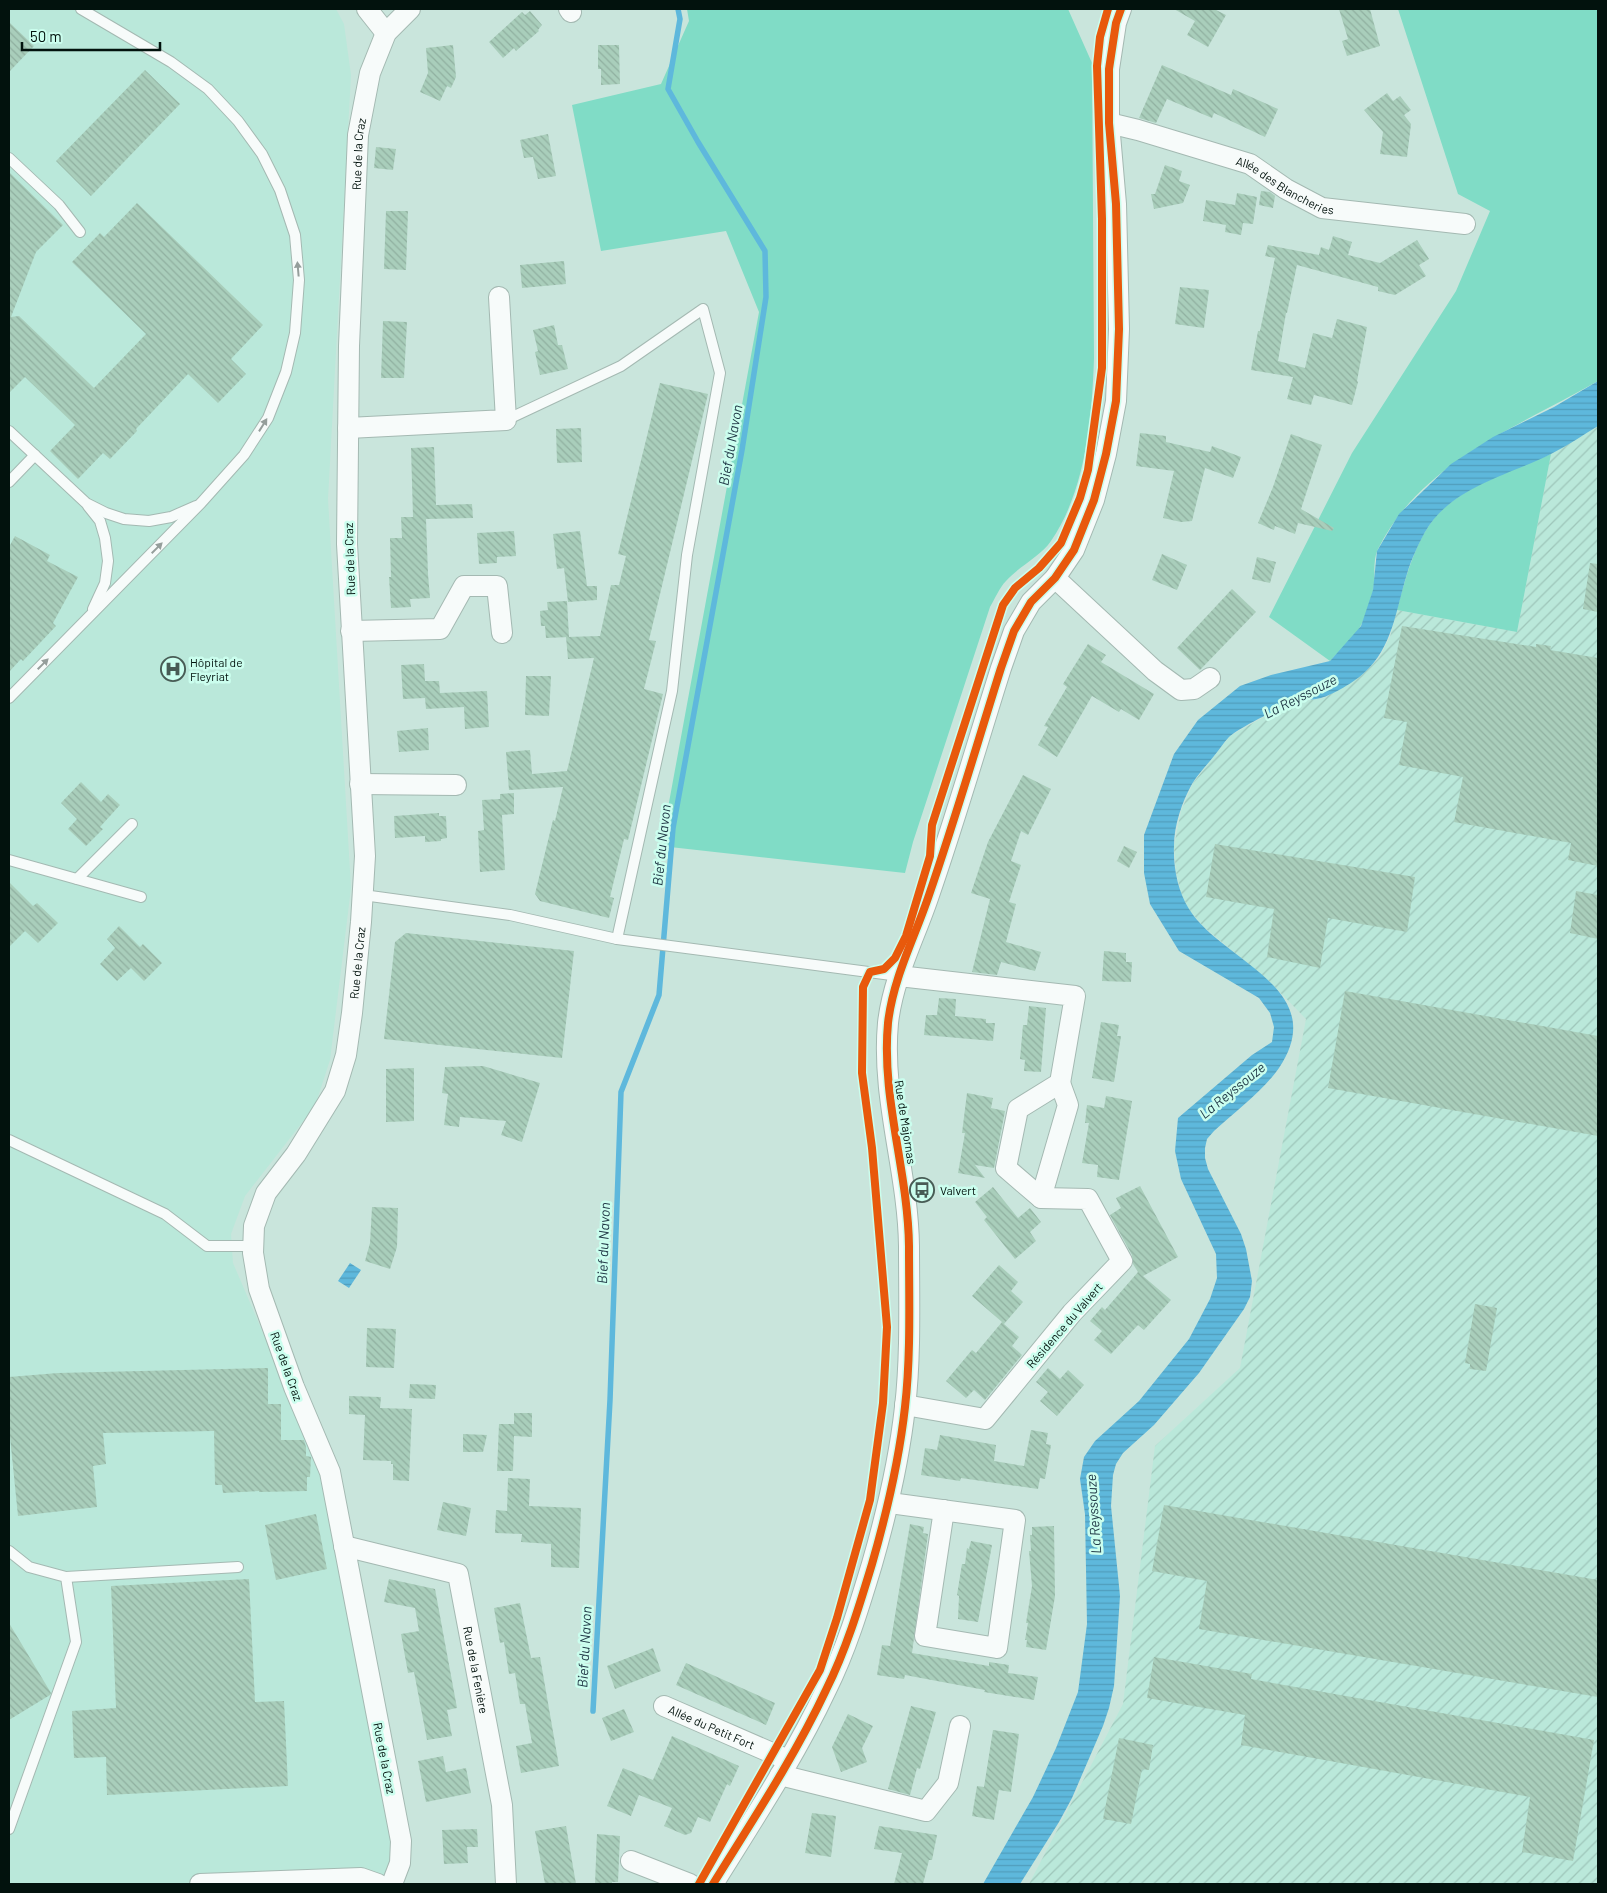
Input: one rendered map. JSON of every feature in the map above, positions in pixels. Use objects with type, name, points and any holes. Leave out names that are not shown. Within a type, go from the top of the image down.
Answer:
[{"type":"street","points":[[367,9],[386,33]]},
{"type":"street","name":"Rue de la Craz","points":[[392,1884],[400,1863],[401,1841],[330,1472],[294,1387],[259,1289],[253,1246],[254,1226],[266,1193],[296,1154],[335,1091],[346,1055],[352,1013],[365,856],[347,544],[349,346],[358,135],[370,73],[386,33],[410,9]]},
{"type":"street","name":"Rue de Majornas","points":[[713,1884],[784,1768],[826,1690],[855,1624],[890,1503],[905,1406],[909,1323],[909,1241],[900,1153],[891,1109],[887,1072],[888,1021],[899,976],[929,897],[1014,631],[1031,602],[1054,578],[1074,550],[1094,500],[1106,454],[1116,401],[1119,329],[1116,204],[1109,123],[1109,69],[1116,23],[1121,9]]},
{"type":"street","name":"Allée des Blancheries","points":[[1109,123],[1250,164],[1286,189],[1322,208],[1465,224]]},
{"type":"street","points":[[348,428],[506,420],[499,297]]},
{"type":"street","points":[[1054,578],[1155,671],[1181,690],[1194,689],[1210,678]]},
{"type":"street","points":[[351,631],[440,629],[464,586],[497,586],[502,633]]},
{"type":"street","points":[[360,784],[456,785]]},
{"type":"street","points":[[899,976],[1075,996],[1060,1083],[1068,1105],[1041,1198],[1006,1168],[1018,1109],[1060,1083]]},
{"type":"street","name":"Résidence du Valvert","points":[[905,1406],[985,1419],[1072,1313],[1122,1261],[1088,1199],[1041,1198]]},
{"type":"street","points":[[890,1503],[944,1510],[1015,1520],[997,1648],[925,1636],[944,1510]]},
{"type":"street","name":"Rue de la Fenière","points":[[344,1546],[458,1574],[502,1805],[506,1884]]},
{"type":"street","name":"Allée du Petit Fort","points":[[664,1706],[784,1768],[926,1811],[948,1783],[960,1726]]},
{"type":"street","points":[[631,1861],[690,1884]]},
{"type":"street","points":[[200,1884],[361,1878],[378,1884]]},
{"type":"lane","points":[[9,698],[201,503],[244,455],[268,418],[286,372],[296,333],[299,280],[296,235],[280,190],[262,154],[238,122],[208,88],[171,62],[81,9]]},
{"type":"lane","points":[[9,158],[59,205],[80,232]]},
{"type":"lane","points":[[506,420],[621,366],[703,309],[720,373],[688,555],[672,691],[616,939]]},
{"type":"lane","points":[[9,431],[86,503],[100,522],[105,538],[108,562],[105,582],[90,616]]},
{"type":"lane","points":[[9,482],[34,455]]},
{"type":"lane","points":[[86,503],[124,519],[149,521],[171,517],[201,503]]},
{"type":"lane","points":[[77,879],[132,824]]},
{"type":"lane","points":[[9,860],[141,897]]},
{"type":"lane","points":[[363,895],[510,915],[616,939],[899,976]]},
{"type":"lane","points":[[9,1140],[165,1214],[206,1246],[253,1246]]},
{"type":"lane","points":[[9,1551],[30,1567],[66,1577],[238,1567]]},
{"type":"lane","points":[[9,1829],[76,1642],[66,1577]]},
{"type":"shaded area","name":"Hôpital de Fleyriat","points":[[9,9],[336,9],[344,24],[351,75],[328,499],[351,888],[330,1060],[315,1106],[245,1196],[231,1234],[233,1263],[320,1466],[399,1884],[9,1884]]},
{"type":"shaded area","points":[[1598,426],[1598,1884],[1029,1884],[1123,1704],[1155,1446],[1240,1368],[1306,1019],[1270,982],[1205,928],[1189,910],[1181,893],[1176,872],[1174,846],[1181,811],[1193,783],[1230,736],[1269,714],[1297,702],[1324,698],[1362,675],[1379,658],[1390,637],[1397,610],[1517,632],[1551,454]]},
{"type":"green space","points":[[687,9],[1068,9],[1092,63],[1094,358],[1089,429],[1085,453],[1072,499],[1063,521],[1051,541],[1041,552],[1006,581],[990,607],[913,842],[905,873],[661,846],[759,312],[726,231],[601,251],[572,105],[661,84],[689,21]]},
{"type":"green space","points":[[1398,9],[1598,9],[1598,381],[1505,431],[1474,450],[1445,470],[1419,493],[1397,519],[1378,549],[1375,559],[1373,591],[1362,623],[1354,636],[1330,661],[1269,617],[1352,453],[1456,291],[1490,211],[1458,194]]},
{"type":"green space","points":[[1551,454],[1517,632],[1397,610],[1414,555],[1420,541],[1435,517],[1456,498],[1469,490]]},
{"type":"water","name":"La Reyssouze","points":[[1598,381],[1598,426],[1551,454],[1481,484],[1449,504],[1436,517],[1425,532],[1413,558],[1392,627],[1374,663],[1350,684],[1331,694],[1289,705],[1234,733],[1197,777],[1185,798],[1175,830],[1174,854],[1175,871],[1185,902],[1205,928],[1266,978],[1283,997],[1292,1017],[1292,1040],[1279,1068],[1257,1093],[1214,1131],[1207,1139],[1205,1148],[1208,1169],[1241,1234],[1246,1249],[1252,1281],[1250,1297],[1244,1309],[1199,1373],[1154,1425],[1123,1453],[1116,1464],[1113,1475],[1111,1506],[1120,1596],[1114,1686],[1109,1708],[1072,1798],[1020,1884],[983,1884],[1033,1797],[1056,1748],[1078,1692],[1087,1624],[1085,1514],[1080,1479],[1084,1457],[1095,1441],[1139,1401],[1189,1339],[1210,1299],[1217,1278],[1216,1254],[1181,1179],[1175,1151],[1178,1118],[1252,1055],[1272,1042],[1274,1027],[1270,1013],[1259,998],[1179,951],[1150,904],[1144,873],[1144,835],[1174,754],[1198,720],[1240,686],[1271,675],[1330,661],[1361,626],[1373,590],[1377,551],[1399,514],[1451,464],[1493,437],[1554,407]]},
{"type":"water","points":[[350,1263],[361,1270],[349,1288],[338,1281]]},
{"type":"building","points":[[1174,9],[1214,9],[1226,15],[1208,47],[1187,35],[1195,21]]},
{"type":"building","points":[[1339,9],[1370,9],[1380,46],[1347,56],[1342,41],[1348,39]]},
{"type":"building","points":[[530,11],[542,25],[539,31],[516,51],[514,48],[503,58],[489,42],[522,12],[525,15]]},
{"type":"building","points":[[9,22],[34,46],[9,72]]},
{"type":"building","points":[[453,45],[456,77],[451,88],[447,86],[440,101],[420,92],[428,73],[426,48]]},
{"type":"building","points":[[598,45],[619,45],[620,84],[601,85],[601,69],[598,69]]},
{"type":"building","points":[[1162,65],[1231,95],[1233,89],[1278,109],[1265,137],[1214,113],[1212,118],[1167,99],[1156,123],[1139,118]]},
{"type":"building","points":[[145,70],[180,104],[91,196],[56,161]]},
{"type":"building","points":[[1387,93],[1393,101],[1400,96],[1411,110],[1404,115],[1411,124],[1407,157],[1380,154],[1383,132],[1364,110]]},
{"type":"building","points":[[548,134],[556,176],[538,179],[533,157],[524,158],[520,140]]},
{"type":"building","points":[[376,147],[396,149],[393,170],[374,168]]},
{"type":"building","points":[[1165,165],[1182,171],[1179,181],[1190,185],[1183,203],[1154,209],[1151,194],[1155,194]]},
{"type":"building","points":[[9,172],[63,225],[36,252],[11,317],[19,316],[94,388],[146,334],[72,262],[100,233],[104,237],[137,203],[263,325],[231,359],[246,374],[218,403],[188,374],[110,459],[103,453],[78,479],[50,451],[75,425],[25,377],[9,393]]},
{"type":"building","points":[[1261,191],[1270,192],[1275,196],[1273,208],[1259,205]]},
{"type":"building","points":[[1237,193],[1257,197],[1253,224],[1243,223],[1241,235],[1225,232],[1226,225],[1203,221],[1206,200],[1235,205]]},
{"type":"building","points":[[386,211],[408,211],[406,270],[384,269]]},
{"type":"building","points":[[1333,236],[1352,242],[1348,255],[1380,263],[1417,240],[1429,259],[1419,265],[1426,276],[1395,295],[1378,291],[1378,287],[1297,265],[1278,361],[1305,368],[1313,333],[1332,338],[1337,319],[1367,327],[1358,382],[1352,405],[1314,395],[1311,405],[1287,399],[1293,377],[1251,370],[1275,258],[1265,256],[1268,245],[1319,255],[1321,247],[1329,250]]},
{"type":"building","points":[[564,261],[566,284],[522,288],[520,265]]},
{"type":"building","points":[[1180,287],[1209,290],[1204,328],[1175,324]]},
{"type":"building","points":[[383,321],[407,322],[404,378],[381,378]]},
{"type":"building","points":[[554,325],[558,345],[562,345],[568,369],[540,375],[535,352],[538,351],[533,330]]},
{"type":"building","points":[[660,383],[708,394],[649,640],[656,641],[644,689],[663,694],[628,840],[624,839],[610,897],[614,898],[609,918],[540,901],[535,894],[563,787],[509,790],[506,752],[530,750],[532,774],[567,771],[594,658],[568,659],[566,637],[600,636],[611,585],[619,585],[626,556],[618,554]]},
{"type":"building","points":[[581,428],[582,462],[557,463],[556,429]]},
{"type":"building","points":[[1140,433],[1166,436],[1166,442],[1210,452],[1212,446],[1241,457],[1233,478],[1205,468],[1192,521],[1181,522],[1163,518],[1174,471],[1136,466]]},
{"type":"building","points":[[1291,434],[1322,445],[1301,509],[1334,528],[1332,531],[1298,523],[1295,534],[1275,526],[1274,530],[1258,523],[1273,487]]},
{"type":"building","points":[[434,447],[436,505],[472,504],[473,518],[426,519],[430,598],[410,599],[411,607],[391,608],[389,577],[391,577],[390,538],[402,538],[401,517],[413,517],[411,448]]},
{"type":"building","points":[[514,531],[516,556],[497,557],[497,563],[479,564],[477,533]]},
{"type":"building","points":[[580,531],[587,586],[597,586],[597,600],[568,602],[564,568],[557,569],[553,534]]},
{"type":"building","points":[[15,536],[50,555],[47,561],[78,577],[53,623],[56,626],[23,661],[21,659],[9,672],[9,547]]},
{"type":"building","points":[[1162,554],[1187,565],[1177,590],[1152,580]]},
{"type":"building","points":[[1257,557],[1276,562],[1270,583],[1252,579]]},
{"type":"building","points":[[1590,563],[1598,564],[1598,612],[1583,609]]},
{"type":"building","points":[[1232,589],[1256,612],[1200,670],[1177,648]]},
{"type":"building","points":[[567,601],[569,637],[546,638],[545,626],[541,626],[540,611],[548,610],[547,602]]},
{"type":"building","points":[[1402,626],[1536,647],[1536,644],[1551,646],[1550,650],[1598,658],[1598,866],[1568,860],[1571,843],[1454,822],[1463,777],[1399,765],[1407,722],[1384,718]]},
{"type":"building","points":[[1088,644],[1106,655],[1101,662],[1154,694],[1139,720],[1121,709],[1119,712],[1092,696],[1057,757],[1038,745],[1048,727],[1044,726],[1067,687],[1063,684]]},
{"type":"building","points":[[424,664],[425,681],[439,681],[440,693],[487,691],[489,727],[465,729],[464,707],[426,709],[425,698],[403,699],[401,665]]},
{"type":"building","points":[[526,676],[551,676],[549,716],[525,715]]},
{"type":"building","points":[[428,728],[429,750],[399,752],[397,731]]},
{"type":"building","points":[[1023,775],[1051,789],[1028,835],[1021,831],[1011,861],[1021,865],[1009,902],[1016,904],[1006,942],[1041,952],[1035,971],[1001,962],[997,975],[972,972],[990,899],[971,893],[988,842]]},
{"type":"building","points":[[81,782],[101,802],[108,794],[120,805],[100,827],[103,829],[86,846],[68,829],[77,819],[61,803]]},
{"type":"building","points":[[514,793],[514,814],[502,815],[505,870],[480,872],[478,831],[484,830],[482,800],[500,799],[500,794]]},
{"type":"building","points":[[439,813],[439,816],[446,816],[447,838],[441,839],[441,841],[425,842],[425,836],[395,838],[394,816]]},
{"type":"building","points":[[1215,844],[1415,877],[1407,932],[1328,918],[1320,968],[1267,957],[1274,909],[1206,897]]},
{"type":"building","points":[[1124,846],[1137,852],[1129,868],[1117,861]]},
{"type":"building","points":[[9,882],[33,906],[37,903],[58,923],[38,943],[25,931],[9,947]]},
{"type":"building","points":[[1576,891],[1598,895],[1598,939],[1570,933]]},
{"type":"building","points":[[119,926],[140,947],[143,944],[162,963],[144,981],[131,968],[117,981],[100,964],[115,948],[107,939]]},
{"type":"building","points":[[406,933],[574,951],[562,1058],[384,1039],[395,942]]},
{"type":"building","points":[[1104,951],[1126,953],[1126,962],[1132,962],[1131,982],[1102,981]]},
{"type":"building","points":[[1345,991],[1598,1036],[1598,1136],[1328,1088]]},
{"type":"building","points":[[939,998],[956,999],[955,1016],[986,1019],[986,1023],[995,1023],[993,1041],[924,1035],[926,1015],[937,1015]]},
{"type":"building","points":[[1029,1006],[1046,1008],[1041,1072],[1024,1071],[1025,1060],[1020,1059],[1023,1025],[1027,1025]]},
{"type":"building","points":[[1101,1022],[1119,1025],[1117,1036],[1121,1036],[1114,1082],[1092,1078]]},
{"type":"building","points":[[483,1066],[540,1083],[522,1142],[501,1135],[506,1121],[460,1117],[459,1127],[444,1125],[448,1094],[442,1093],[445,1067]]},
{"type":"building","points":[[414,1068],[414,1121],[386,1122],[386,1069]]},
{"type":"building","points":[[967,1093],[993,1098],[991,1108],[1005,1111],[994,1168],[975,1165],[985,1178],[958,1173],[965,1133],[962,1133]]},
{"type":"building","points":[[1106,1096],[1132,1101],[1119,1180],[1097,1177],[1098,1165],[1082,1163],[1089,1123],[1085,1123],[1087,1105],[1104,1108]]},
{"type":"building","points":[[1140,1186],[1178,1257],[1143,1276],[1171,1300],[1144,1330],[1138,1325],[1111,1354],[1094,1340],[1102,1331],[1090,1321],[1102,1307],[1105,1310],[1138,1272],[1133,1264],[1132,1255],[1110,1215],[1121,1208],[1116,1198]]},
{"type":"building","points":[[993,1187],[1018,1218],[1030,1208],[1041,1222],[1030,1232],[1036,1241],[1015,1259],[984,1220],[987,1217],[975,1202]]},
{"type":"building","points":[[372,1207],[398,1208],[397,1247],[390,1269],[365,1261],[370,1243]]},
{"type":"building","points":[[999,1265],[1018,1282],[1011,1291],[1023,1302],[1004,1324],[1019,1337],[1012,1346],[1022,1355],[985,1400],[974,1390],[966,1398],[946,1381],[972,1350],[976,1353],[1002,1322],[972,1296]]},
{"type":"building","points":[[1475,1304],[1497,1308],[1486,1371],[1470,1369],[1470,1364],[1465,1363]]},
{"type":"building","points":[[367,1328],[396,1329],[394,1368],[366,1367]]},
{"type":"building","points":[[268,1368],[268,1404],[281,1404],[281,1440],[304,1440],[306,1456],[311,1457],[310,1477],[307,1477],[307,1491],[223,1493],[222,1485],[215,1485],[214,1431],[103,1433],[106,1464],[93,1466],[97,1507],[18,1516],[9,1427],[9,1377],[58,1373]]},
{"type":"building","points":[[1048,1368],[1060,1379],[1068,1370],[1084,1385],[1057,1416],[1040,1401],[1048,1392],[1036,1382]]},
{"type":"building","points":[[410,1384],[436,1385],[435,1399],[409,1398]]},
{"type":"building","points":[[349,1396],[381,1397],[380,1408],[412,1409],[409,1481],[393,1480],[393,1464],[391,1464],[391,1461],[363,1460],[365,1415],[349,1414]]},
{"type":"building","points":[[514,1413],[532,1413],[532,1437],[514,1436],[513,1471],[497,1471],[499,1424],[514,1424]]},
{"type":"building","points":[[1031,1430],[1048,1433],[1046,1444],[1051,1445],[1045,1479],[1040,1478],[1038,1489],[961,1478],[960,1481],[921,1475],[925,1448],[937,1450],[940,1435],[996,1445],[994,1461],[1024,1466]]},
{"type":"building","points":[[463,1434],[487,1435],[483,1452],[463,1452]]},
{"type":"building","points":[[508,1478],[530,1479],[529,1506],[581,1508],[579,1568],[551,1567],[551,1544],[521,1542],[522,1534],[495,1533],[496,1510],[507,1511]]},
{"type":"building","points":[[443,1502],[471,1508],[466,1536],[437,1530]]},
{"type":"building","points":[[1164,1505],[1598,1580],[1598,1697],[1199,1629],[1207,1581],[1152,1571]]},
{"type":"building","points":[[316,1514],[327,1569],[276,1580],[265,1525]]},
{"type":"building","points":[[910,1524],[924,1527],[923,1533],[928,1534],[912,1653],[989,1666],[989,1662],[1009,1665],[1008,1673],[1038,1677],[1034,1700],[984,1692],[985,1690],[905,1675],[904,1679],[877,1675],[882,1645],[890,1646]]},
{"type":"building","points":[[1054,1526],[1055,1596],[1046,1650],[1026,1647],[1027,1640],[1025,1640],[1032,1586],[1029,1551],[1031,1551],[1030,1535],[1032,1535],[1032,1527]]},
{"type":"building","points":[[971,1541],[992,1545],[978,1622],[958,1619],[959,1596],[957,1595],[962,1564],[965,1564],[967,1548],[969,1549]]},
{"type":"building","points":[[249,1579],[255,1702],[284,1701],[288,1786],[107,1795],[106,1757],[74,1758],[72,1711],[116,1708],[111,1586]]},
{"type":"building","points":[[389,1579],[435,1589],[457,1708],[447,1710],[452,1736],[427,1740],[414,1672],[408,1673],[401,1634],[419,1631],[415,1608],[384,1602]]},
{"type":"building","points":[[520,1603],[531,1658],[540,1657],[559,1766],[521,1773],[516,1746],[532,1743],[525,1704],[520,1704],[515,1673],[509,1674],[504,1642],[500,1643],[494,1608]]},
{"type":"building","points":[[9,1623],[51,1693],[9,1720]]},
{"type":"building","points":[[653,1648],[661,1671],[615,1689],[607,1666]]},
{"type":"building","points":[[1154,1657],[1252,1674],[1251,1679],[1594,1740],[1573,1861],[1522,1852],[1530,1797],[1241,1745],[1245,1715],[1147,1698]]},
{"type":"building","points":[[686,1663],[775,1703],[766,1725],[676,1685]]},
{"type":"building","points":[[911,1706],[936,1712],[920,1769],[917,1768],[910,1795],[888,1789]]},
{"type":"building","points":[[624,1709],[634,1732],[611,1741],[602,1718]]},
{"type":"building","points":[[848,1714],[873,1726],[862,1748],[867,1762],[841,1772],[832,1747]]},
{"type":"building","points":[[993,1730],[1019,1734],[1011,1792],[999,1790],[994,1820],[972,1816],[977,1786],[984,1787]]},
{"type":"building","points":[[672,1736],[739,1766],[730,1786],[727,1784],[710,1822],[698,1817],[691,1833],[685,1835],[664,1826],[672,1808],[639,1795],[631,1816],[607,1806],[623,1768],[653,1780]]},
{"type":"building","points":[[1119,1738],[1153,1745],[1149,1770],[1142,1769],[1131,1824],[1103,1819]]},
{"type":"building","points":[[443,1756],[446,1772],[466,1768],[471,1793],[426,1802],[418,1761]]},
{"type":"building","points":[[812,1813],[836,1816],[831,1857],[805,1853]]},
{"type":"building","points":[[566,1826],[576,1884],[545,1884],[535,1831]]},
{"type":"building","points":[[879,1826],[937,1835],[932,1860],[929,1860],[923,1884],[894,1884],[902,1853],[874,1849]]},
{"type":"building","points":[[477,1829],[478,1847],[467,1847],[468,1863],[444,1864],[442,1830]]},
{"type":"building","points":[[597,1834],[620,1836],[618,1882],[595,1884]]},
{"type":"waterway","name":"Bief du Navon","points":[[593,1711],[610,1400],[621,1092],[659,995],[673,828],[742,450],[766,297],[765,251],[668,89],[680,19],[678,9]]},
{"type":"cycle path","points":[[699,1884],[820,1670],[837,1618],[870,1500],[883,1403],[887,1327],[872,1148],[862,1073],[863,987],[870,972],[884,969],[895,958],[906,936],[930,856],[932,825],[1003,605],[1015,588],[1039,568],[1061,543],[1080,498],[1088,470],[1102,368],[1102,219],[1097,66],[1100,37],[1108,9]]},
{"type":"cycle path","points":[[713,1884],[786,1765],[814,1715],[833,1675],[846,1644],[862,1596],[892,1486],[907,1387],[909,1246],[908,1218],[888,1079],[888,1023],[899,974],[939,867],[1014,631],[1031,602],[1055,578],[1074,550],[1094,500],[1106,454],[1116,401],[1119,329],[1116,204],[1109,123],[1109,69],[1116,23],[1121,9]]},
{"type":"place","name":"Hôpital de Fleyriat","points":[[173,669]]},
{"type":"place","name":"Valvert","points":[[922,1190]]}]
